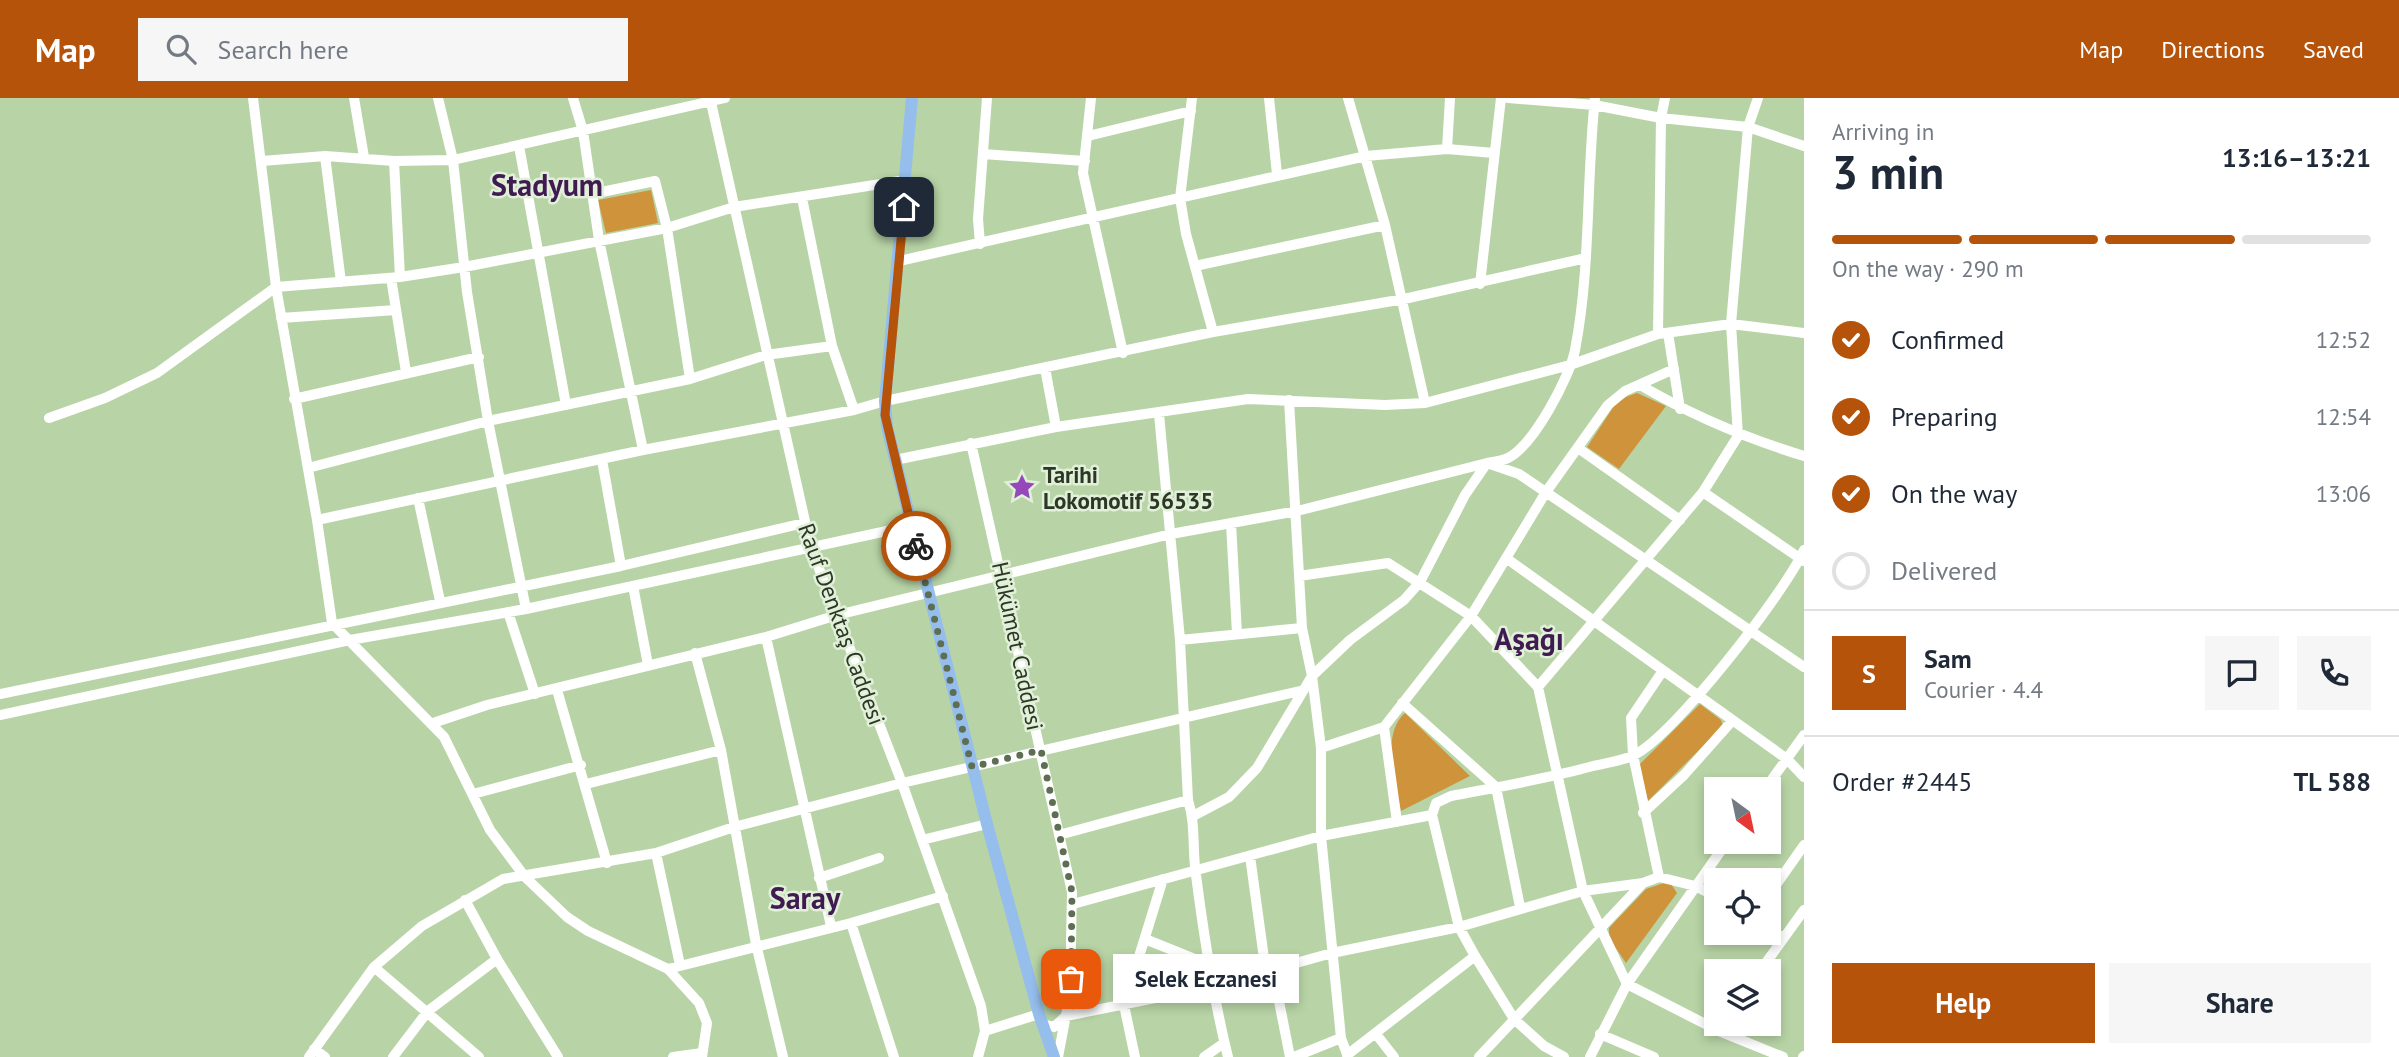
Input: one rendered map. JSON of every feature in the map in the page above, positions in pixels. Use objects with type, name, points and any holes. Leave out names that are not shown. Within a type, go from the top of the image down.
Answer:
[{"type":"main road","points":[[912,98],[886,401],[887,427],[987,824],[1041,1019],[1056,1057]]},
{"type":"street","points":[[253,98],[276,287],[317,520],[332,623],[433,723],[453,752],[499,845],[525,877],[567,917],[588,931],[668,969],[705,1013],[707,1033],[702,1055],[673,1057]]},
{"type":"street","points":[[354,98],[364,157]]},
{"type":"street","points":[[438,98],[453,160],[464,267],[488,421],[526,609]]},
{"type":"street","points":[[573,98],[583,131],[599,240],[628,390],[643,450]]},
{"type":"street","points":[[262,161],[325,156],[394,161],[453,160],[710,99],[725,98]]},
{"type":"street","points":[[980,244],[978,219],[986,98]]},
{"type":"street","points":[[1091,98],[1083,173],[1123,353]]},
{"type":"street","points":[[1192,98],[1180,198],[1213,332]]},
{"type":"street","points":[[1269,98],[1277,174]]},
{"type":"street","points":[[1348,98],[1404,299],[1425,403]]},
{"type":"street","points":[[1447,149],[1450,98]]},
{"type":"street","points":[[1480,284],[1500,98]]},
{"type":"street","points":[[1508,98],[1594,101],[1661,118],[1748,127],[1804,146]]},
{"type":"street","points":[[1665,98],[1661,118],[1663,333],[1674,369],[1680,409]]},
{"type":"street","points":[[1538,687],[1703,492],[1738,436],[1731,324],[1748,127],[1758,98]]},
{"type":"street","name":"Rauf Denktaş Caddesi","points":[[710,99],[804,523],[811,548],[902,783],[981,1006],[985,1031],[978,1057]]},
{"type":"street","points":[[433,723],[486,705],[557,690],[766,637],[837,615],[1002,573],[1171,534],[1297,511],[1509,458],[1527,440],[1553,400],[1575,352],[1586,258],[1594,101]]},
{"type":"street","points":[[1088,136],[1191,111]]},
{"type":"street","points":[[519,146],[566,405]]},
{"type":"street","points":[[900,261],[1366,156],[1447,149],[1494,153]]},
{"type":"street","points":[[983,154],[1085,161]]},
{"type":"street","points":[[325,156],[341,282]]},
{"type":"street","points":[[394,161],[396,310],[406,372]]},
{"type":"street","points":[[50,418],[105,398],[157,373],[276,287],[396,278],[464,267],[667,228],[734,207],[906,180]]},
{"type":"street","points":[[592,194],[655,181],[667,228],[690,379]]},
{"type":"street","points":[[802,198],[832,346],[854,410]]},
{"type":"street","points":[[1195,266],[1385,225]]},
{"type":"street","points":[[317,520],[643,450],[854,410],[1213,332],[1480,284],[1586,258]]},
{"type":"street","points":[[281,318],[396,310]]},
{"type":"street","points":[[895,460],[1056,427],[1159,414],[1248,398],[1385,405],[1425,403],[1570,365],[1663,333],[1731,324],[1804,333]]},
{"type":"street","points":[[308,468],[488,421],[690,379],[766,355],[832,346]]},
{"type":"street","points":[[294,399],[479,357]]},
{"type":"street","points":[[1045,369],[1056,427]]},
{"type":"street","points":[[1321,748],[1384,727],[1471,616],[1546,492],[1612,401],[1674,369]]},
{"type":"street","points":[[1640,385],[1680,409],[1738,436],[1804,456]]},
{"type":"street","points":[[1289,400],[1302,628],[1312,676],[1321,748],[1321,836],[1341,1038],[1348,1056],[1475,956]]},
{"type":"street","points":[[1159,414],[1180,640],[1188,800],[1193,816],[1195,868],[1210,987],[1228,1057]]},
{"type":"street","name":"Hükümet Caddesi","points":[[971,443],[1002,573],[1073,904],[1071,974],[1066,1016],[1056,1057]]},
{"type":"street","points":[[1578,448],[1680,520]]},
{"type":"street","points":[[602,460],[621,566]]},
{"type":"street","points":[[1487,463],[1519,474],[1804,667]]},
{"type":"street","points":[[1193,816],[1228,797],[1257,768],[1300,691],[1312,676],[1350,640],[1404,600],[1420,582],[1465,495],[1487,463]]},
{"type":"street","points":[[1564,1057],[1552,1054],[1514,1020],[1459,927],[1432,815],[1436,803],[1560,775],[1633,755],[1655,741],[1698,696],[1803,556],[1703,492]]},
{"type":"street","points":[[418,498],[440,601]]},
{"type":"street","points":[[0,694],[521,584],[621,566],[804,523]]},
{"type":"street","points":[[1231,523],[1237,634]]},
{"type":"street","points":[[0,715],[350,639],[526,609],[910,526]]},
{"type":"street","points":[[1506,558],[1787,759],[1804,777]]},
{"type":"street","points":[[1299,576],[1388,563],[1471,616],[1538,687],[1560,775],[1583,891],[1627,984],[1704,1019]]},
{"type":"street","points":[[633,586],[648,665]]},
{"type":"street","points":[[508,612],[535,694]]},
{"type":"street","points":[[1180,640],[1302,628]]},
{"type":"street","points":[[766,637],[831,926]]},
{"type":"street","points":[[695,653],[721,750],[756,944],[783,1057]]},
{"type":"street","points":[[1659,877],[1643,813],[1633,755],[1631,718],[1662,672]]},
{"type":"street","points":[[557,690],[581,765],[607,863]]},
{"type":"street","points":[[324,1057],[311,1053],[373,967],[422,926],[503,879],[656,853],[734,827],[902,783],[1300,691]]},
{"type":"street","points":[[1402,703],[1496,788],[1520,907]]},
{"type":"street","points":[[1643,813],[1684,775],[1732,721]]},
{"type":"street","points":[[1384,727],[1397,822]]},
{"type":"street","points":[[1774,777],[1804,735]]},
{"type":"street","points":[[586,784],[721,750]]},
{"type":"street","points":[[473,794],[581,765]]},
{"type":"street","points":[[1059,835],[1188,800]]},
{"type":"street","points":[[1073,904],[1195,868],[1321,836],[1432,815]]},
{"type":"street","points":[[922,840],[987,824]]},
{"type":"street","points":[[1781,878],[1804,845]]},
{"type":"street","points":[[656,853],[680,965]]},
{"type":"street","points":[[1590,1057],[1627,984],[1718,854]]},
{"type":"street","points":[[1250,856],[1270,972],[1292,1057],[1341,1038]]},
{"type":"street","points":[[820,878],[879,858]]},
{"type":"street","points":[[985,1031],[1041,1019],[1058,1026],[1066,1016],[1210,987],[1332,953],[1459,927],[1520,907],[1583,891],[1643,883],[1659,877],[1704,891]]},
{"type":"street","points":[[1135,1057],[1124,1005],[1163,879]]},
{"type":"street","points":[[1479,1057],[1643,883]]},
{"type":"street","points":[[668,969],[756,944],[851,923],[943,896]]},
{"type":"street","points":[[466,900],[497,959],[558,1057]]},
{"type":"street","points":[[1768,959],[1804,910]]},
{"type":"street","points":[[851,923],[894,1057]]},
{"type":"street","points":[[1145,939],[1207,964]]},
{"type":"street","points":[[393,1057],[428,1011],[497,959]]},
{"type":"street","points":[[373,967],[479,1057]]},
{"type":"street","points":[[1376,1034],[1394,1057]]},
{"type":"street","points":[[1600,1034],[1654,1057]]},
{"type":"street","points":[[1740,1036],[1783,1057]]},
{"type":"street","points":[[1204,1057],[1224,1043]]},
{"type":"shaded area","points":[[651,190],[658,223],[606,233],[598,200]]},
{"type":"shaded area","points":[[1637,393],[1666,406],[1619,469],[1587,447],[1618,400]]},
{"type":"shaded area","points":[[1700,704],[1721,720],[1723,726],[1648,801],[1639,765]]},
{"type":"shaded area","points":[[1405,713],[1470,776],[1401,811],[1393,773],[1391,746],[1397,722]]},
{"type":"shaded area","points":[[1664,883],[1671,884],[1677,893],[1626,963],[1609,938],[1609,928],[1646,889]]},
{"type":"way so far","points":[[916,546],[972,767],[1041,750],[1072,892],[1071,979]]},
{"type":"place","name":"Tarihi Lokomotif 56535","points":[[1022,487]]},
{"type":"place","name":"Selek Eczanesi","points":[[1071,979]]},
{"type":"district","name":"Stadyum","points":[[547,184]]},
{"type":"district","name":"Aşağı","points":[[1529,638]]},
{"type":"district","name":"Saray","points":[[805,897]]},
{"type":"route","points":[[904,207],[885,415],[916,546]]}]
